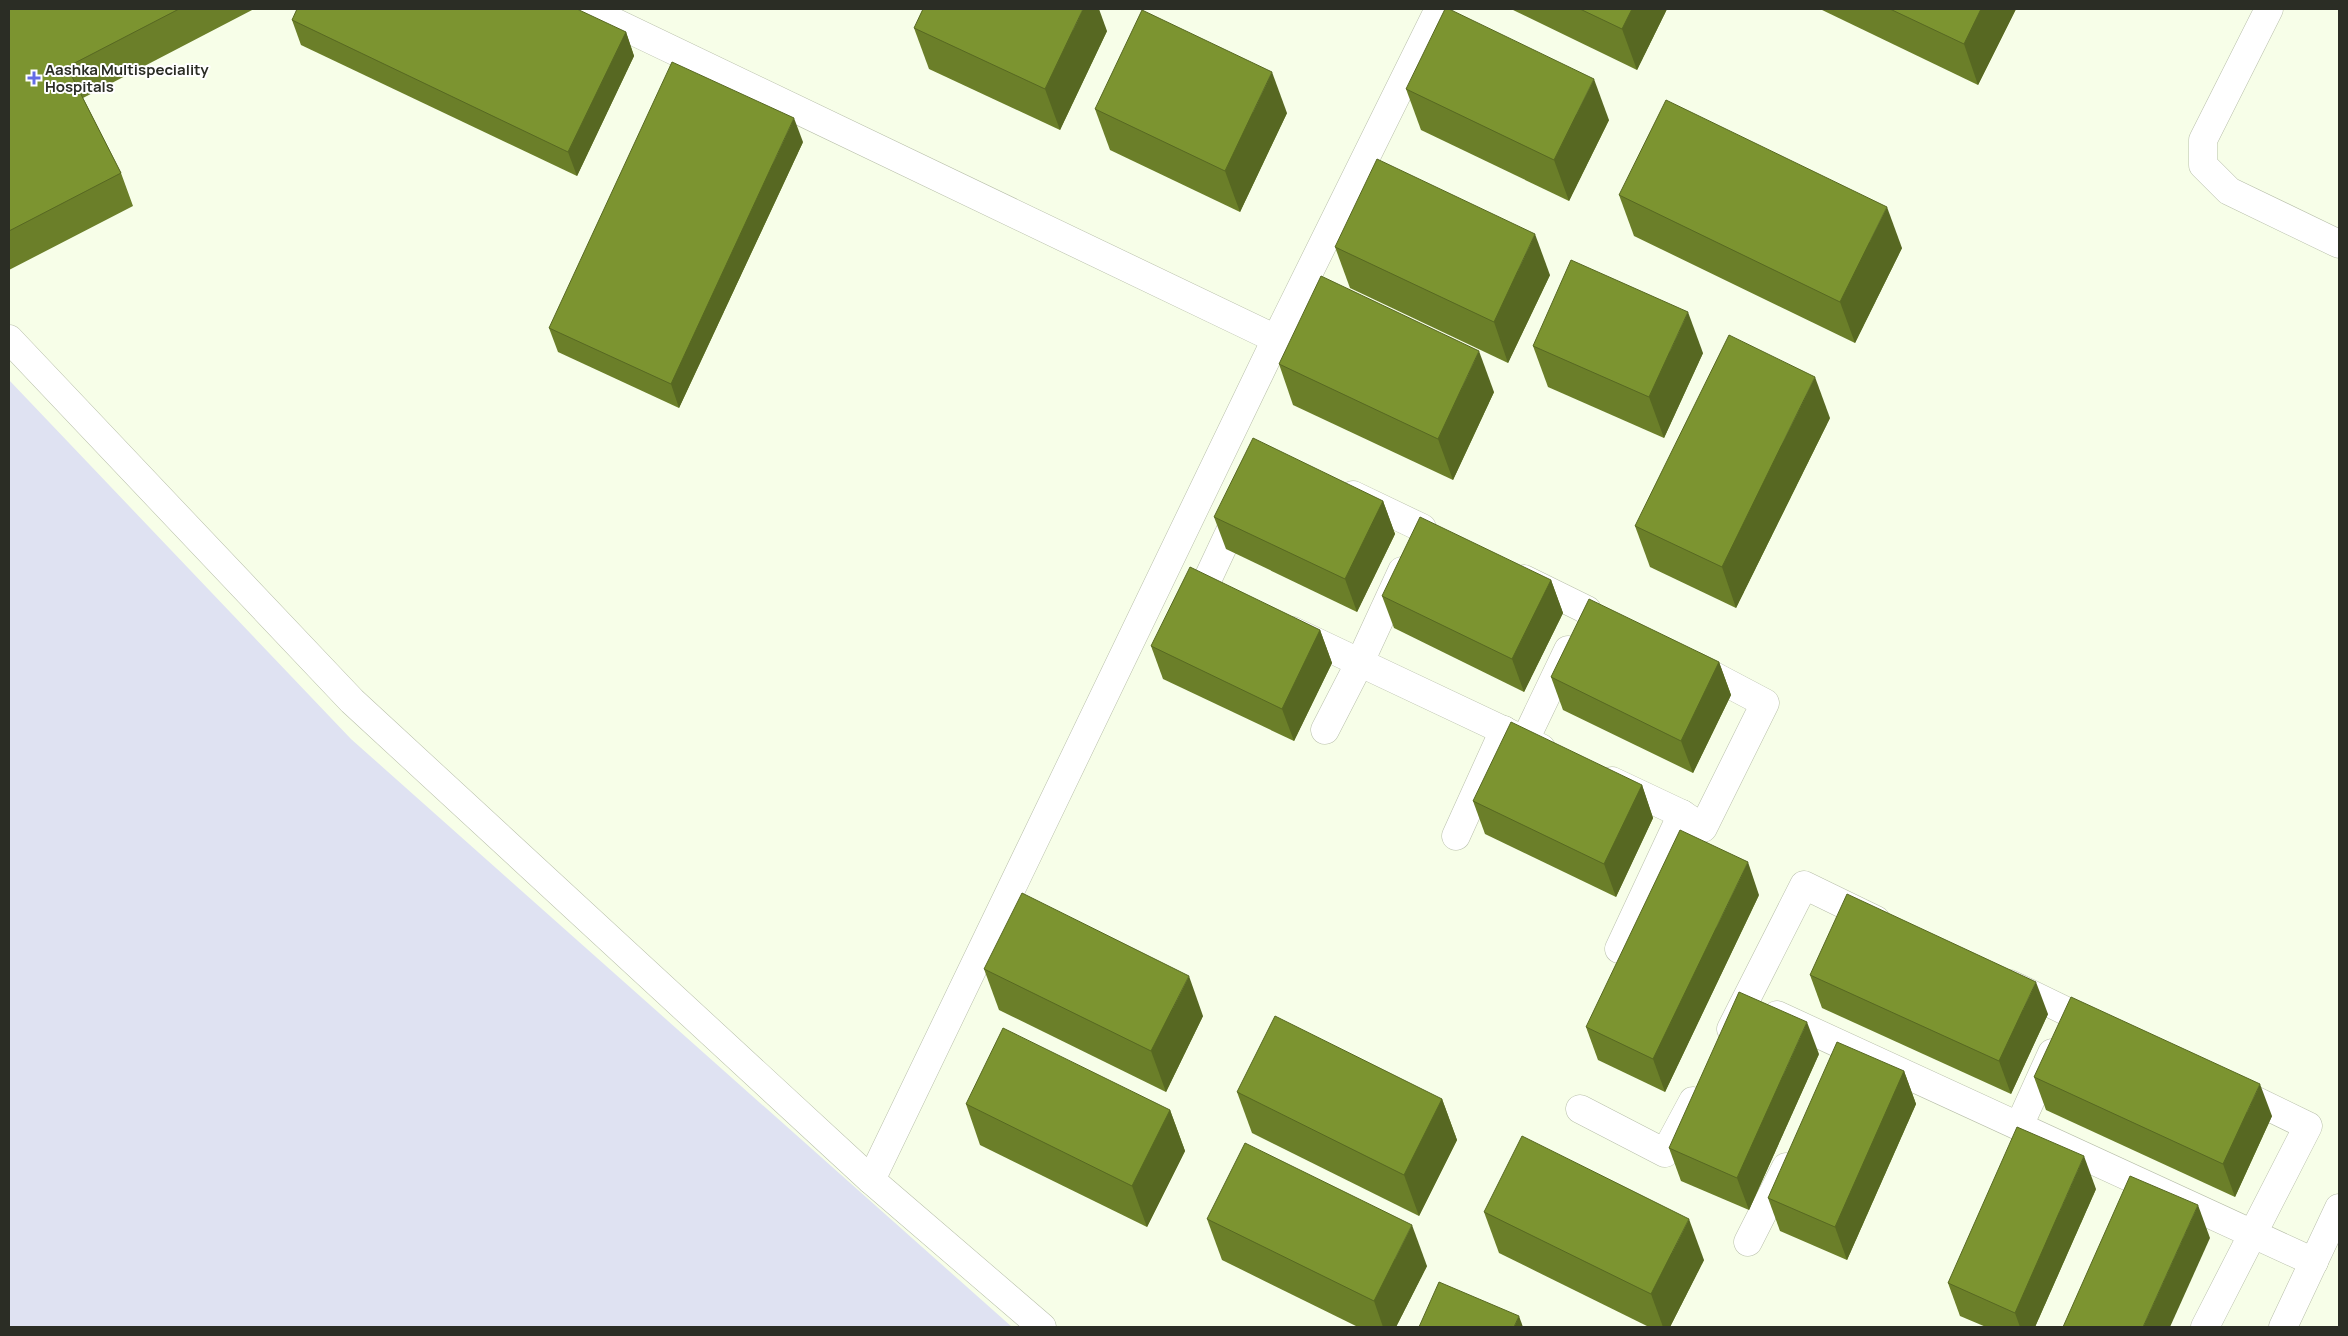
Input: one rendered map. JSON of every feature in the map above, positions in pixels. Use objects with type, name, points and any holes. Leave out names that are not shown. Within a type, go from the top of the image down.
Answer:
[{"type":"street","points":[[587,9],[1276,339]]},
{"type":"street","points":[[871,1180],[1276,339],[1439,9]]},
{"type":"street","points":[[2269,9],[2202,140],[2203,165],[2229,191],[2339,244]]},
{"type":"street","points":[[9,339],[352,701],[871,1180],[1042,1327]]},
{"type":"street","points":[[1327,482],[1448,541]]},
{"type":"street","points":[[1203,589],[1251,486]]},
{"type":"street","points":[[1324,730],[1360,662],[1422,528]]},
{"type":"street","points":[[1500,567],[1613,624]]},
{"type":"street","points":[[1165,570],[1229,601]]},
{"type":"street","points":[[1456,836],[1587,610]]},
{"type":"street","points":[[1273,622],[1560,757]]},
{"type":"street","points":[[1586,769],[1682,814],[1703,828],[1765,703],[1672,654]]},
{"type":"street","points":[[1619,948],[1682,814]]},
{"type":"street","points":[[1719,1052],[1804,885],[1902,932]]},
{"type":"street","points":[[1990,975],[2123,1038]]},
{"type":"street","points":[[1746,1001],[1841,1056],[2019,1126],[2130,1189],[2252,1233],[2314,1262]]},
{"type":"street","points":[[2019,1126],[2070,1013]]},
{"type":"street","points":[[1580,1109],[1665,1153],[1705,1077]]},
{"type":"street","points":[[2205,1327],[2308,1126],[2211,1080]]},
{"type":"street","points":[[1748,1242],[1797,1145]]},
{"type":"street","points":[[2283,1327],[2339,1208]]},
{"type":"shaded area","points":[[9,380],[351,739],[1012,1327],[9,1327]]},
{"type":"building","points":[[9,9],[179,9],[67,67],[121,173],[9,231]]},
{"type":"building","points":[[297,9],[577,9],[626,32],[568,152],[292,20]]},
{"type":"building","points":[[923,9],[1083,9],[1045,89],[914,28]]},
{"type":"building","points":[[1445,9],[1449,9],[1594,79],[1554,160],[1406,89]]},
{"type":"building","points":[[1580,9],[1632,9],[1622,29]]},
{"type":"building","points":[[1890,9],[1981,9],[1964,44]]},
{"type":"building","points":[[1142,10],[1272,72],[1225,171],[1095,109]]},
{"type":"building","points":[[672,62],[794,118],[671,384],[549,328]]},
{"type":"building","points":[[1666,100],[1887,207],[1840,302],[1619,195]]},
{"type":"building","points":[[1377,159],[1535,234],[1494,322],[1335,247]]},
{"type":"building","points":[[1571,260],[1688,312],[1649,397],[1533,346]]},
{"type":"building","points":[[1321,276],[1479,351],[1438,439],[1279,364]]},
{"type":"building","points":[[1729,335],[1815,377],[1722,567],[1635,526]]},
{"type":"building","points":[[1253,438],[1383,501],[1345,579],[1214,517]]},
{"type":"building","points":[[1420,517],[1551,580],[1512,659],[1382,596]]},
{"type":"building","points":[[1190,567],[1320,630],[1282,709],[1151,646]]},
{"type":"building","points":[[1589,599],[1719,662],[1681,741],[1551,677]]},
{"type":"building","points":[[1511,722],[1642,785],[1604,864],[1473,801]]},
{"type":"building","points":[[1680,830],[1748,862],[1653,1059],[1586,1027]]},
{"type":"building","points":[[1022,893],[1189,976],[1151,1051],[984,969]]},
{"type":"building","points":[[1847,894],[2036,982],[1999,1061],[1810,975]]},
{"type":"building","points":[[1739,992],[1807,1022],[1737,1178],[1669,1148]]},
{"type":"building","points":[[2071,997],[2260,1084],[2223,1164],[2034,1077]]},
{"type":"building","points":[[1275,1016],[1442,1099],[1404,1175],[1237,1092]]},
{"type":"building","points":[[1003,1028],[1170,1110],[1132,1186],[966,1104]]},
{"type":"building","points":[[1837,1042],[1904,1071],[1835,1227],[1768,1198]]},
{"type":"building","points":[[2017,1127],[2084,1156],[2015,1313],[1948,1283]]},
{"type":"building","points":[[1522,1136],[1689,1219],[1651,1294],[1484,1212]]},
{"type":"building","points":[[1245,1143],[1412,1225],[1374,1301],[1207,1219]]},
{"type":"building","points":[[2130,1176],[2198,1205],[2143,1327],[2063,1327]]},
{"type":"building","points":[[1439,1282],[1519,1316],[1514,1327],[1419,1327]]},
{"type":"place","name":"Aashka Multispeciality Hospitals","points":[[34,78]]}]
